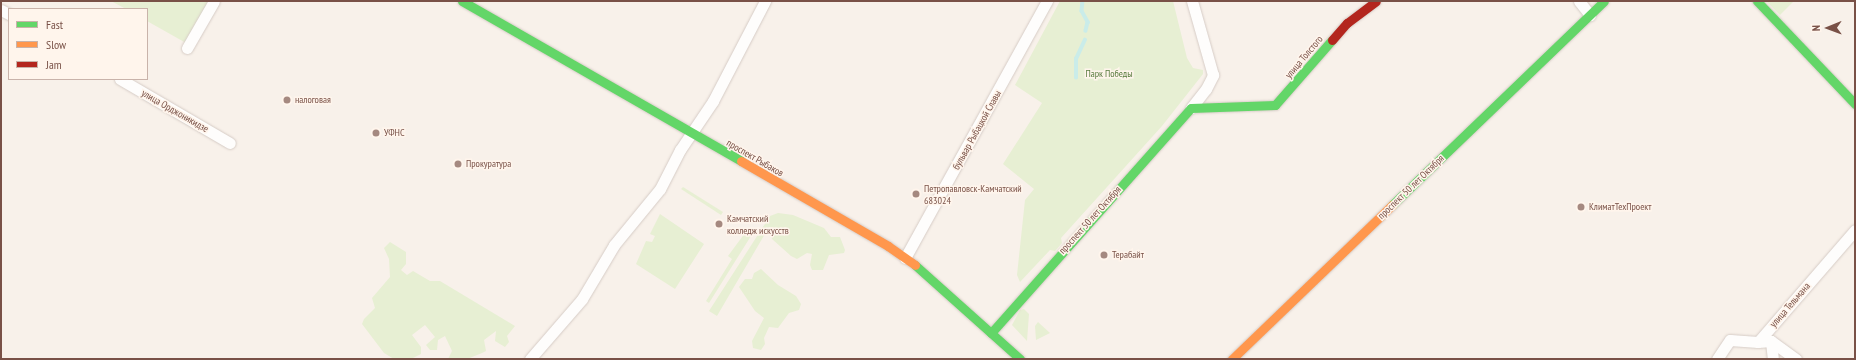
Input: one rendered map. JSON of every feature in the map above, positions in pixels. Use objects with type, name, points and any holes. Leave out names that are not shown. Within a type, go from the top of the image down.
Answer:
[{"type":"main road","name":"проспект Рыбаков","points":[[462,1],[692,133],[905,258],[1020,359]]},
{"type":"main road","name":"улица Толстого","points":[[1190,108],[1240,105],[1275,106],[1347,23],[1376,1]]},
{"type":"main road","name":"проспект 50 лет Октября","points":[[1232,359],[1604,1]]},
{"type":"main road","points":[[1757,1],[1855,104]]},
{"type":"main road","name":"проспект 50 лет Октября","points":[[991,333],[1190,108]]},
{"type":"street","points":[[187,48],[214,1]]},
{"type":"street","points":[[530,359],[588,291],[614,245],[660,189],[680,150],[713,101],[765,1]]},
{"type":"street","name":"бульвар Рыбацкой Славы","points":[[905,258],[1047,1]]},
{"type":"street","name":"проспект 50 лет Октября","points":[[1190,108],[1213,75],[1192,1]]},
{"type":"street","points":[[1579,1],[1590,15]]},
{"type":"street","name":"улица Орджоникидзе","points":[[122,80],[230,143]]},
{"type":"street","name":"улица Тельмана","points":[[1758,342],[1855,230]]},
{"type":"street","points":[[1717,359],[1730,340],[1758,342],[1771,341],[1796,359]]},
{"type":"street","points":[[1771,341],[1773,359]]},
{"type":"green space","points":[[111,1],[210,1],[186,43],[148,22],[148,8],[124,8]]},
{"type":"green space","name":"Парк Победы","points":[[1060,1],[1173,1],[1187,58],[1193,68],[1203,70],[1203,74],[1162,126],[1061,238],[1062,243],[1055,251],[1050,250],[1020,282],[1017,275],[1025,200],[1034,189],[1003,164],[1042,103],[1015,85]]},
{"type":"green space","points":[[1766,1],[1794,1],[1780,15]]},
{"type":"green space","points":[[683,187],[723,212],[721,215],[681,189]]},
{"type":"green space","points":[[778,213],[793,215],[824,228],[831,237],[840,237],[845,250],[844,253],[829,255],[823,270],[812,270],[810,265],[812,254],[807,253],[797,259],[791,256],[772,239],[769,227],[717,316],[709,311],[770,216]]},
{"type":"green space","points":[[660,214],[704,244],[675,289],[636,264],[646,241],[652,242],[655,236],[650,234]]},
{"type":"green space","points":[[745,233],[751,236],[709,303],[706,301],[732,259],[728,256]]},
{"type":"green space","points":[[390,242],[406,252],[406,264],[401,270],[407,275],[413,271],[430,281],[440,281],[515,326],[507,336],[509,342],[505,347],[495,341],[496,331],[484,340],[486,351],[467,359],[448,359],[452,351],[445,336],[438,340],[437,350],[430,350],[426,345],[435,337],[425,325],[412,335],[421,347],[421,354],[411,359],[394,359],[384,353],[362,324],[364,319],[375,308],[372,298],[390,277],[389,259],[384,248]]},
{"type":"green space","points":[[761,269],[778,285],[796,296],[801,304],[799,310],[789,313],[778,328],[769,327],[764,338],[765,344],[761,350],[753,348],[752,341],[764,318],[755,311],[739,287],[745,279],[752,279],[754,273]]},
{"type":"green space","points":[[1024,309],[1029,314],[1027,341],[1012,325],[1020,310]]},
{"type":"green space","points":[[1038,322],[1050,333],[1036,340],[1035,326]]},
{"type":"waterway","points":[[1083,1],[1082,11],[1088,22],[1086,31]]},
{"type":"waterway","points":[[1076,78],[1076,59],[1085,40]]},
{"type":"traffic: fast","points":[[462,1],[741,161]]},
{"type":"traffic: fast","points":[[1392,205],[1604,1]]},
{"type":"traffic: fast","points":[[1757,1],[1855,104]]},
{"type":"traffic: fast","points":[[991,333],[1191,108],[1275,105],[1332,40]]},
{"type":"traffic: fast","points":[[915,265],[1020,359]]},
{"type":"traffic: slow","points":[[741,161],[888,246],[915,265]]},
{"type":"traffic: slow","points":[[1232,359],[1392,205]]},
{"type":"traffic: jam","points":[[1332,40],[1347,23],[1376,1]]},
{"type":"place","name":"налоговая","points":[[287,100]]},
{"type":"place","name":"УФНС","points":[[376,133]]},
{"type":"place","name":"Прокуратура","points":[[458,164]]},
{"type":"place","name":"Петропавловск-Камчатский 683024","points":[[916,194]]},
{"type":"place","name":"КлиматТехПроект","points":[[1581,207]]},
{"type":"place","name":"Камчатский колледж искусств","points":[[719,224]]},
{"type":"place","name":"Терабайт","points":[[1104,255]]}]
